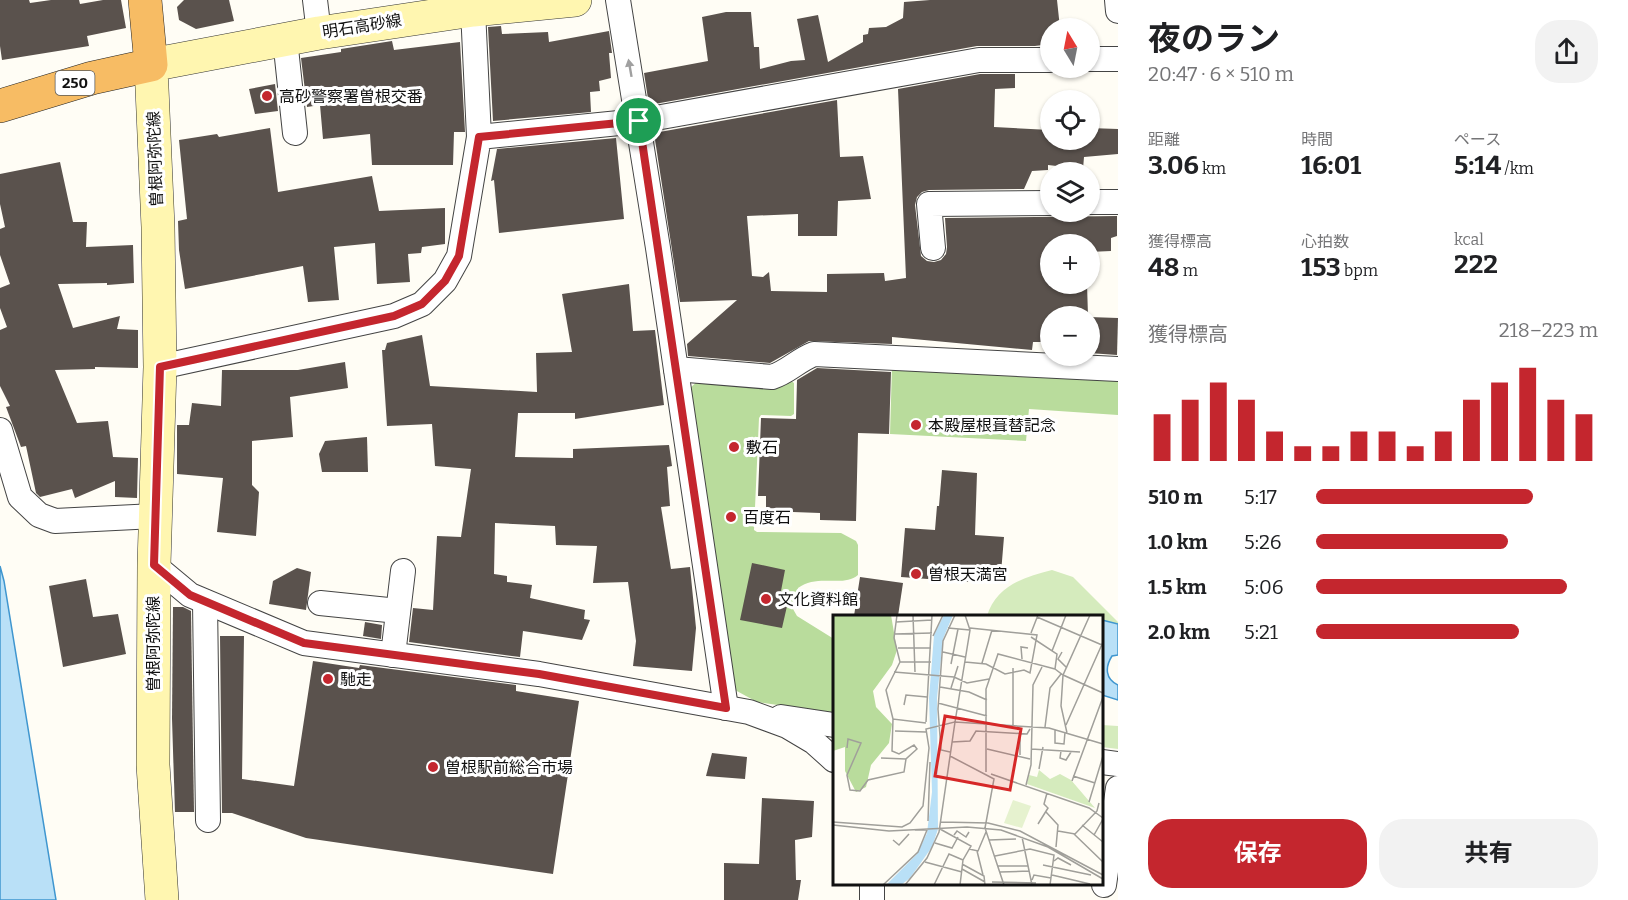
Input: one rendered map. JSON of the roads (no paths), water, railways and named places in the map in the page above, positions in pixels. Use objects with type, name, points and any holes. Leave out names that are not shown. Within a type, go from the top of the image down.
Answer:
[{"type":"highway","points":[[145,0],[150,64]]},
{"type":"highway","name":"250","points":[[2,103],[150,64]]},
{"type":"main road","name":"明石高砂線","points":[[150,64],[319,33],[473,10],[574,0]]},
{"type":"main road","name":"曽根阿弥陀線","points":[[150,64],[158,227],[160,367],[154,565],[153,765],[162,900]]},
{"type":"street","points":[[315,0],[319,33]]},
{"type":"street","points":[[618,0],[639,121],[726,708]]},
{"type":"street","points":[[1117,0],[1118,11]]},
{"type":"street","points":[[160,367],[394,316],[422,304],[445,281],[459,256],[479,137],[473,10]]},
{"type":"street","points":[[285,39],[295,133]]},
{"type":"street","points":[[1100,59],[1118,59]]},
{"type":"street","points":[[479,137],[639,121],[979,60],[1040,60]]},
{"type":"street","points":[[1100,202],[1118,202]]},
{"type":"street","points":[[933,248],[929,204],[1040,203]]},
{"type":"street","points":[[676,369],[772,377],[784,374],[801,359],[814,354],[1118,369]]},
{"type":"street","points":[[0,430],[20,497],[39,515],[55,521],[155,516]]},
{"type":"street","points":[[154,565],[190,595],[304,643],[539,674],[833,725]]},
{"type":"street","points":[[393,655],[404,571]]},
{"type":"street","points":[[205,602],[208,820]]},
{"type":"street","points":[[320,603],[399,611]]},
{"type":"street","points":[[749,712],[788,726],[814,742],[833,759]]},
{"type":"street","points":[[1103,762],[1118,764]]},
{"type":"street","points":[[1104,885],[1118,789]]},
{"type":"water","points":[[0,566],[4,581],[56,900],[0,900]]},
{"type":"water","points":[[1103,620],[1118,624],[1118,655],[1112,656],[1107,668],[1109,676],[1118,685],[1118,700],[1103,695]]},
{"type":"place","name":"高砂警察署曽根交番","points":[[267,96]]},
{"type":"place","name":"本殿屋根葺替記念","points":[[916,425]]},
{"type":"place","name":"敷石","points":[[734,447]]},
{"type":"place","name":"百度石","points":[[731,517]]},
{"type":"place","name":"曽根天満宮","points":[[916,574]]},
{"type":"place","name":"文化資料館","points":[[766,599]]},
{"type":"place","name":"馳走","points":[[328,679]]},
{"type":"place","name":"曽根駅前総合市場","points":[[433,767]]}]
